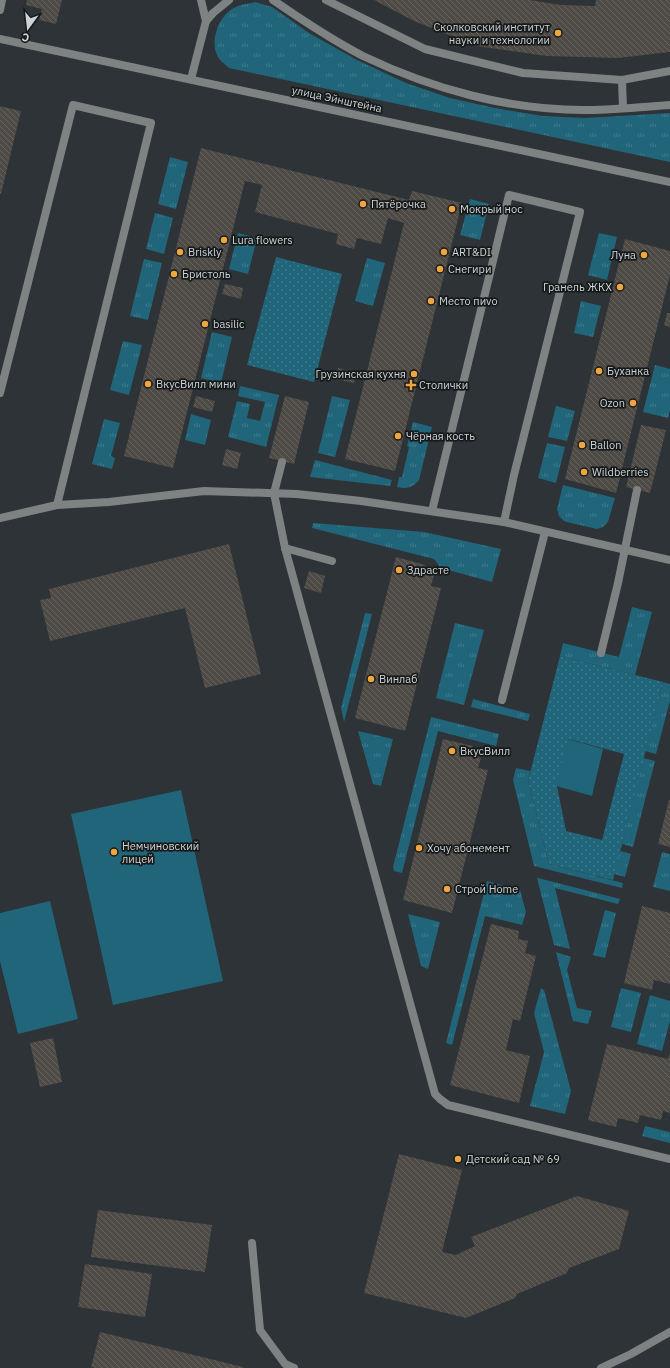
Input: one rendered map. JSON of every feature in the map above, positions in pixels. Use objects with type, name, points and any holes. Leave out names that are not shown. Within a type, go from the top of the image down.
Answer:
[{"type":"street","points":[[0,10],[2,0]]},
{"type":"street","points":[[201,0],[206,21]]},
{"type":"street","points":[[191,79],[206,21],[229,0]]},
{"type":"street","points":[[273,0],[322,33],[363,56],[450,90],[496,101],[537,108],[588,110],[670,105]]},
{"type":"street","points":[[326,0],[425,49],[523,73],[622,80],[670,71]]},
{"type":"street","name":"улица Эйнштейна","points":[[0,38],[670,182]]},
{"type":"street","points":[[622,80],[623,108]]},
{"type":"street","points":[[0,393],[3,366],[73,105],[151,123],[57,505]]},
{"type":"street","points":[[432,511],[509,195],[580,212],[514,475],[504,522]]},
{"type":"street","points":[[282,462],[274,493],[285,548],[435,1094],[448,1104],[670,1160]]},
{"type":"street","points":[[601,652],[625,550],[637,490]]},
{"type":"street","points":[[0,518],[57,505],[109,502],[204,491],[297,494],[361,501],[504,522],[670,560]]},
{"type":"street","points":[[502,700],[545,532]]},
{"type":"street","points":[[285,548],[332,561]]},
{"type":"street","points":[[252,1243],[260,1330],[285,1364],[294,1368]]},
{"type":"street","points":[[601,1368],[631,1354],[670,1332]]},
{"type":"green space","points":[[255,2],[272,7],[309,33],[357,60],[406,83],[450,98],[495,108],[543,116],[585,118],[670,113],[670,162],[229,68],[221,61],[215,51],[215,37],[217,30],[224,16],[234,8]]},
{"type":"green space","points":[[170,157],[188,162],[176,209],[158,204]]},
{"type":"green space","points":[[470,199],[489,204],[480,240],[460,235]]},
{"type":"green space","points":[[155,213],[173,218],[164,254],[146,249]]},
{"type":"green space","points":[[238,233],[257,238],[248,274],[229,269]]},
{"type":"green space","points":[[599,233],[617,237],[607,280],[588,275]]},
{"type":"green space","points":[[276,257],[342,274],[314,382],[247,365]]},
{"type":"green space","points":[[367,258],[385,263],[373,306],[355,301]]},
{"type":"green space","points":[[144,259],[162,263],[148,320],[130,316]]},
{"type":"green space","points":[[581,301],[601,306],[593,337],[574,333]]},
{"type":"green space","points":[[212,332],[232,337],[221,383],[201,378]]},
{"type":"green space","points":[[123,341],[142,345],[129,395],[110,390]]},
{"type":"green space","points":[[655,365],[670,369],[670,411],[668,418],[643,412]]},
{"type":"green space","points":[[240,386],[279,395],[266,447],[228,437],[237,401],[250,404],[247,418],[260,421],[265,402],[238,396]]},
{"type":"green space","points":[[332,396],[350,400],[335,457],[318,453]]},
{"type":"green space","points":[[556,406],[575,411],[567,441],[548,437]]},
{"type":"green space","points":[[191,414],[211,420],[205,445],[185,440]]},
{"type":"green space","points":[[104,419],[120,423],[111,456],[115,458],[112,469],[92,464]]},
{"type":"green space","points":[[413,422],[432,427],[419,480],[414,485],[409,487],[397,487],[399,477],[402,477]]},
{"type":"green space","points":[[547,443],[565,447],[556,483],[538,478]]},
{"type":"green space","points":[[315,460],[392,480],[390,486],[310,477]]},
{"type":"green space","points":[[563,485],[615,498],[608,522],[603,527],[597,529],[564,521],[559,516],[557,509]]},
{"type":"green space","points":[[313,523],[424,532],[501,549],[492,582],[441,568],[434,559],[312,528]]},
{"type":"green space","points":[[632,607],[652,612],[635,675],[560,656],[563,643],[619,657]]},
{"type":"green space","points":[[365,613],[372,614],[344,722],[341,708]]},
{"type":"green space","points":[[455,623],[484,630],[464,705],[436,698]]},
{"type":"green space","points":[[560,656],[663,682],[613,880],[549,864],[528,781]],"holes":[[[569,739],[624,754],[602,840],[566,831],[557,786]]]},
{"type":"green space","points":[[663,682],[670,684],[670,701],[656,754],[645,751]]},
{"type":"green space","points":[[473,699],[530,714],[528,721],[471,707]]},
{"type":"green space","points":[[431,717],[499,734],[496,746],[438,731],[402,873],[394,871],[393,867]]},
{"type":"green space","points":[[358,731],[393,739],[381,786],[373,784]]},
{"type":"green space","points":[[568,739],[603,749],[592,796],[556,786]]},
{"type":"green space","points":[[643,758],[655,761],[633,847],[622,844]]},
{"type":"green space","points":[[516,768],[530,771],[528,781],[549,864],[623,883],[622,888],[534,866],[513,780]]},
{"type":"green space","points":[[181,790],[223,981],[113,1005],[71,814]]},
{"type":"green space","points":[[620,851],[631,854],[625,877],[614,874]]},
{"type":"green space","points":[[662,852],[670,854],[670,891],[653,887]]},
{"type":"green space","points":[[537,878],[620,899],[618,904],[555,888],[570,949],[554,945]]},
{"type":"green space","points":[[487,881],[520,890],[526,912],[522,925],[485,916],[452,1045],[446,1043]]},
{"type":"green space","points":[[50,901],[78,1019],[18,1034],[0,961],[0,913]]},
{"type":"green space","points":[[605,910],[616,913],[605,958],[593,955]]},
{"type":"green space","points":[[408,914],[440,922],[428,969],[421,966]]},
{"type":"green space","points":[[556,952],[571,957],[567,970],[577,1008],[592,1011],[588,1024],[573,1021]]},
{"type":"green space","points":[[541,988],[544,990],[571,1091],[565,1114],[530,1106],[544,1052],[534,1013]]},
{"type":"green space","points":[[621,988],[641,993],[631,1032],[611,1027]]},
{"type":"green space","points":[[650,995],[670,1001],[670,1021],[662,1051],[637,1044]]},
{"type":"green space","points":[[645,1126],[670,1132],[670,1143],[642,1136]]},
{"type":"building","points":[[27,0],[62,0],[56,24],[39,20],[42,9],[26,5]]},
{"type":"building","name":"Сколковский институт науки и технологии","points":[[374,0],[530,0],[561,5],[595,6],[596,0],[670,0],[670,52],[618,58],[547,56],[477,46],[414,21]]},
{"type":"building","points":[[0,106],[21,111],[1,194],[0,194]]},
{"type":"building","points":[[201,148],[409,200],[412,191],[462,203],[395,471],[345,459],[404,223],[388,218],[381,244],[357,238],[354,249],[336,244],[338,234],[255,212],[262,185],[245,181],[173,468],[124,456]]},
{"type":"building","points":[[625,239],[670,251],[670,275],[616,493],[565,479]]},
{"type":"building","points":[[225,284],[243,288],[241,299],[222,294]]},
{"type":"building","points":[[667,313],[670,313],[670,327],[664,325]]},
{"type":"building","points":[[338,368],[357,373],[354,383],[336,379]]},
{"type":"building","points":[[196,396],[215,401],[212,412],[193,407]]},
{"type":"building","points":[[285,396],[309,402],[294,464],[269,458]]},
{"type":"building","points":[[641,425],[666,430],[650,493],[626,487]]},
{"type":"building","points":[[226,449],[241,453],[237,469],[222,465]]},
{"type":"building","points":[[229,544],[261,674],[205,688],[185,608],[50,641],[40,600],[51,598],[49,589]]},
{"type":"building","points":[[396,557],[425,565],[423,572],[434,575],[431,586],[441,588],[405,731],[355,718]]},
{"type":"building","points":[[309,571],[325,576],[321,593],[304,588]]},
{"type":"building","points":[[443,739],[473,746],[470,755],[481,758],[478,768],[488,770],[452,913],[403,900]]},
{"type":"building","points":[[670,800],[670,847],[658,844]]},
{"type":"building","points":[[642,906],[670,913],[670,984],[654,980],[652,990],[624,983]]},
{"type":"building","points":[[491,924],[519,931],[518,939],[528,941],[525,953],[536,956],[520,1021],[513,1019],[506,1050],[530,1056],[519,1103],[450,1085]]},
{"type":"building","points":[[53,1038],[62,1082],[40,1087],[30,1043]]},
{"type":"building","points":[[607,1044],[668,1059],[670,1053],[670,1113],[663,1111],[661,1120],[640,1115],[638,1123],[618,1118],[616,1127],[588,1120]]},
{"type":"building","points":[[399,1154],[462,1170],[442,1252],[456,1255],[475,1246],[471,1237],[577,1196],[629,1211],[619,1249],[569,1268],[567,1273],[517,1294],[515,1298],[466,1318],[364,1293]]},
{"type":"building","points":[[98,1210],[212,1225],[205,1272],[91,1257]]},
{"type":"building","points":[[85,1264],[152,1274],[145,1317],[78,1307]]},
{"type":"building","points":[[100,1332],[243,1367],[243,1368],[91,1367]]},
{"type":"place","name":"Сколковский институт науки и технологии","points":[[558,33]]},
{"type":"place","name":"Пятёрочка","points":[[363,204]]},
{"type":"place","name":"Мокрый нос","points":[[452,209]]},
{"type":"place","name":"Lura flowers","points":[[224,240]]},
{"type":"place","name":"Briskly","points":[[180,252]]},
{"type":"place","name":"ART&DI","points":[[444,252]]},
{"type":"place","name":"Луна","points":[[644,255]]},
{"type":"place","name":"Снегири","points":[[440,269]]},
{"type":"place","name":"Бристоль","points":[[174,274]]},
{"type":"place","name":"Гранель ЖКХ","points":[[620,287]]},
{"type":"place","name":"Место пиvo","points":[[431,301]]},
{"type":"place","name":"basilic","points":[[205,324]]},
{"type":"place","name":"Буханка","points":[[599,371]]},
{"type":"place","name":"Грузинская кухня","points":[[414,374]]},
{"type":"place","name":"ВкусВилл мини","points":[[148,384]]},
{"type":"place","name":"Столички","points":[[411,385]]},
{"type":"place","name":"Ozon","points":[[633,403]]},
{"type":"place","name":"Чёрная кость","points":[[398,436]]},
{"type":"place","name":"Ballon","points":[[582,445]]},
{"type":"place","name":"Wildberries","points":[[584,472]]},
{"type":"place","name":"Здрасте","points":[[399,570]]},
{"type":"place","name":"Винлаб","points":[[371,679]]},
{"type":"place","name":"ВкусВилл","points":[[452,751]]},
{"type":"place","name":"Хочу абонемент","points":[[419,848]]},
{"type":"place","name":"Немчиновский лицей","points":[[114,852]]},
{"type":"place","name":"Строй Home","points":[[447,889]]},
{"type":"place","name":"Детский сад № 69","points":[[458,1159]]}]
